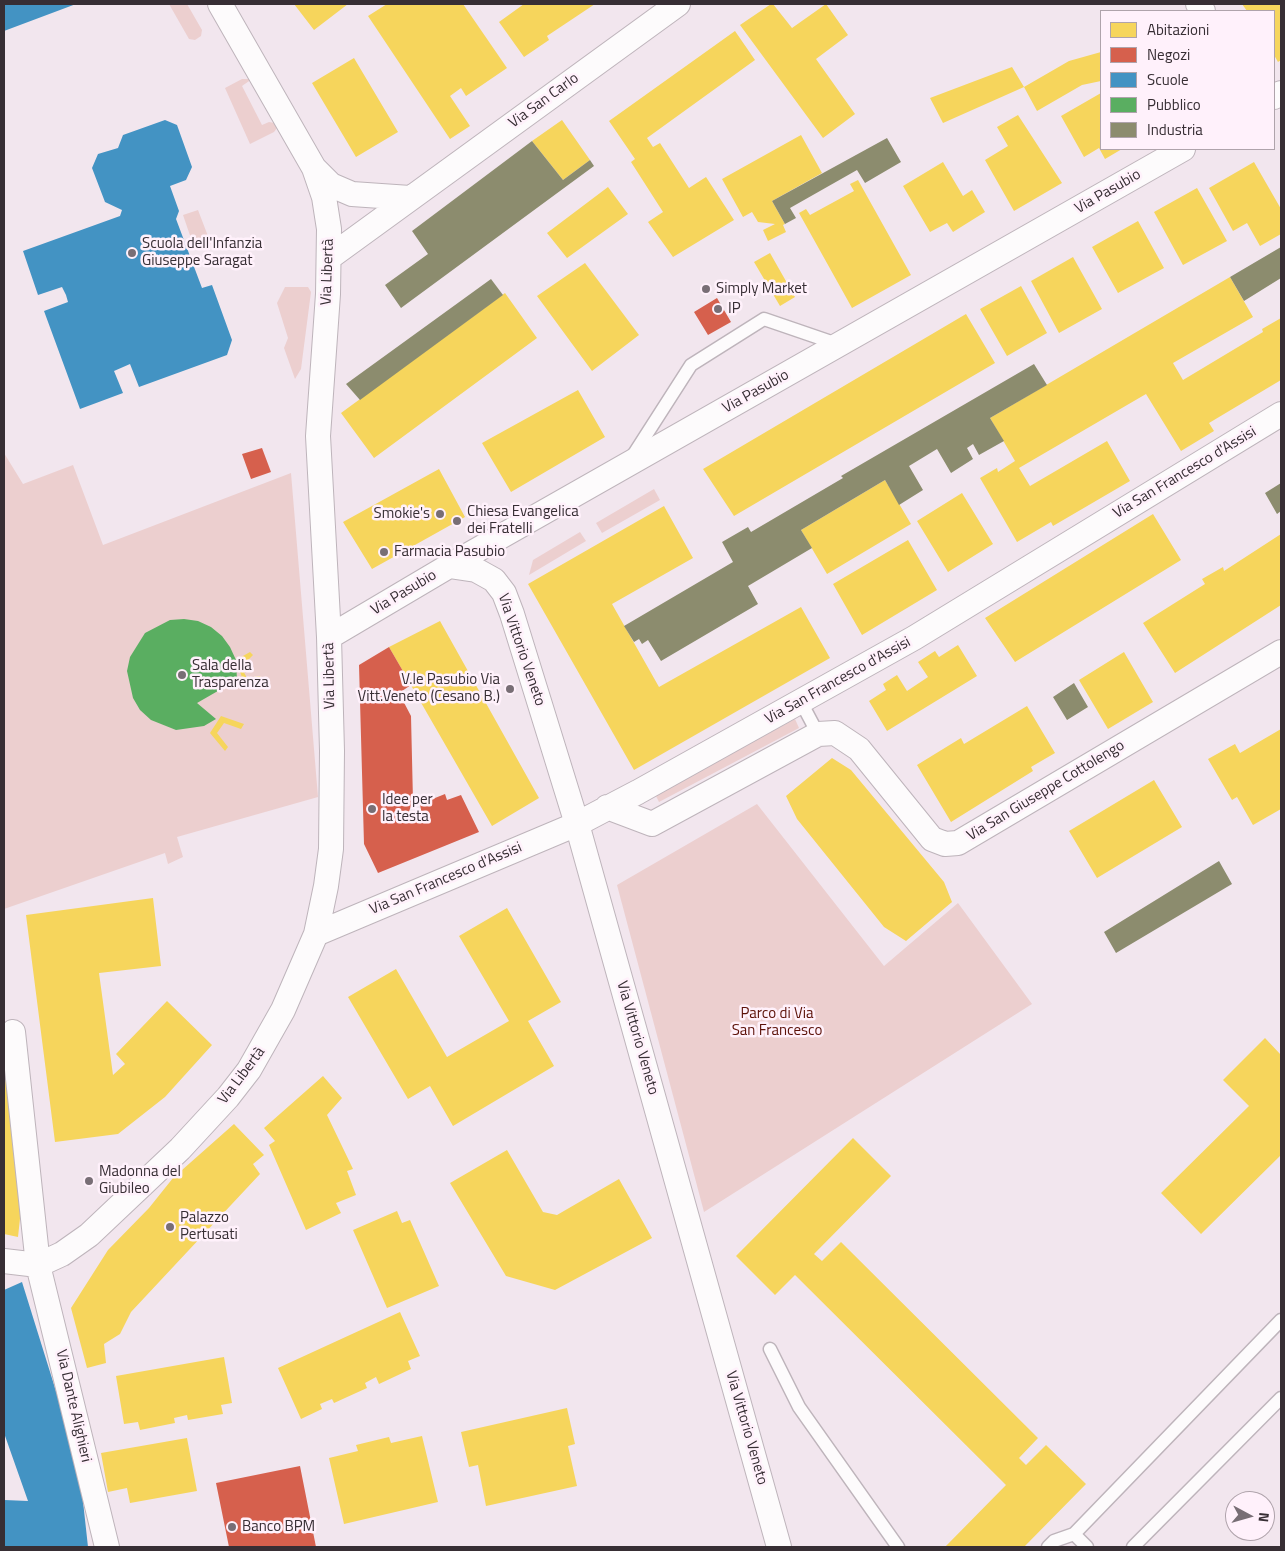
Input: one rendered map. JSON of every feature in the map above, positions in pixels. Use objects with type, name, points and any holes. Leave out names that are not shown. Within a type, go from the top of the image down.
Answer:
[{"type":"street","name":"Via Libertà","points":[[38,1265],[62,1254],[89,1235],[180,1149],[228,1097],[266,1043],[283,1010],[316,934],[331,849],[329,638],[318,436],[330,257],[324,197],[314,168],[220,4]]},
{"type":"street","name":"Via San Carlo","points":[[330,257],[678,4]]},
{"type":"street","name":"Via Pasubio","points":[[329,638],[449,566],[1181,150]]},
{"type":"street","points":[[314,168],[331,185],[352,194],[410,198]]},
{"type":"street","name":"Via San Francesco d'Assisi","points":[[316,934],[576,824],[801,702],[914,638],[1281,414]]},
{"type":"street","name":"Via Vittorio Veneto","points":[[449,566],[476,570],[494,580],[504,593],[576,824],[779,1547]]},
{"type":"street","name":"Via San Giuseppe Cottolengo","points":[[827,734],[859,749],[932,839],[945,844],[958,843],[1281,652]]},
{"type":"street","points":[[607,807],[652,824],[827,734]]},
{"type":"street","name":"Via Dante Alighieri","points":[[13,1032],[38,1265],[107,1547]]},
{"type":"street","points":[[4,1261],[38,1265]]},
{"type":"lane","points":[[627,465],[691,365],[764,319],[840,345]]},
{"type":"lane","points":[[801,702],[827,734]]},
{"type":"lane","points":[[1048,1547],[1054,1541],[1074,1534],[1281,1320]]},
{"type":"lane","points":[[770,1349],[799,1407],[898,1547]]},
{"type":"lane","points":[[1133,1547],[1281,1398]]},
{"type":"lane","points":[[1074,1534],[1087,1547]]},
{"type":"green space","points":[[169,4],[187,4],[202,30],[201,36],[195,40],[189,39]]},
{"type":"green space","points":[[242,79],[252,79],[242,86],[262,125],[269,122],[275,123],[277,128],[274,132],[250,144],[225,88]]},
{"type":"green space","points":[[198,210],[211,244],[195,250],[183,215]]},
{"type":"green space","points":[[285,287],[308,287],[311,292],[301,369],[295,379],[284,348],[288,338],[277,303]]},
{"type":"green space","points":[[4,453],[23,484],[73,465],[103,545],[291,473],[318,797],[177,837],[183,857],[168,864],[165,853],[4,909]]},
{"type":"green space","points":[[654,489],[660,500],[602,533],[596,523]]},
{"type":"green space","points":[[580,532],[586,541],[529,575],[533,560]]},
{"type":"green space","points":[[795,719],[799,728],[659,802],[655,794]]},
{"type":"green space","name":"Parco di Via San Francesco","points":[[757,804],[884,966],[958,903],[1032,1004],[704,1212],[617,885]]},
{"type":"building: Abitazioni","points":[[294,4],[348,4],[314,30]]},
{"type":"building: Abitazioni","points":[[387,4],[463,4],[507,68],[466,96],[461,88],[450,96],[470,126],[450,139],[368,16]]},
{"type":"building: Abitazioni","points":[[524,4],[595,4],[547,36],[549,40],[524,57],[499,22]]},
{"type":"building: Abitazioni","points":[[773,4],[792,28],[826,4],[848,35],[816,59],[855,114],[823,138],[740,25]]},
{"type":"building: Abitazioni","points":[[1242,4],[1281,4],[1281,60],[1278,62],[1275,57],[1275,10],[1246,10]]},
{"type":"building: Abitazioni","points":[[735,31],[755,60],[647,138],[653,147],[660,143],[689,188],[706,177],[734,220],[673,257],[648,222],[663,212],[631,162],[635,159],[609,121]]},
{"type":"building: Abitazioni","points":[[1100,52],[1100,81],[1082,85],[1037,111],[1024,87],[1069,61]]},
{"type":"building: Abitazioni","points":[[354,58],[398,132],[356,157],[312,83]]},
{"type":"building: Abitazioni","points":[[1012,67],[1024,87],[943,123],[930,98]]},
{"type":"building: Abitazioni","points":[[1100,94],[1100,150],[1099,148],[1084,157],[1061,116]]},
{"type":"building: Abitazioni","points":[[1018,115],[1062,183],[1014,211],[985,160],[1008,146],[997,127]]},
{"type":"building: Abitazioni","points":[[562,120],[590,160],[563,180],[532,141]]},
{"type":"building: Abitazioni","points":[[801,135],[822,173],[772,201],[785,224],[783,225],[786,232],[768,241],[763,230],[775,224],[758,222],[752,212],[743,217],[722,179]]},
{"type":"building: Abitazioni","points":[[1100,150],[1120,150],[1105,159]]},
{"type":"building: Abitazioni","points":[[943,162],[963,196],[972,190],[985,212],[953,232],[947,223],[930,232],[903,186]]},
{"type":"building: Abitazioni","points":[[1254,162],[1281,209],[1281,234],[1260,246],[1247,223],[1233,231],[1209,188]]},
{"type":"building: Abitazioni","points":[[858,180],[911,275],[852,308],[799,213],[806,209],[810,215],[854,191],[850,184]]},
{"type":"building: Abitazioni","points":[[608,187],[628,214],[567,258],[547,233]]},
{"type":"building: Abitazioni","points":[[1197,188],[1227,241],[1183,265],[1154,212]]},
{"type":"building: Abitazioni","points":[[1138,221],[1164,268],[1118,293],[1092,247]]},
{"type":"building: Abitazioni","points":[[770,253],[795,297],[780,306],[754,262]]},
{"type":"building: Abitazioni","points":[[1073,257],[1102,309],[1059,333],[1031,281]]},
{"type":"building: Abitazioni","points":[[585,263],[639,335],[592,371],[537,296]]},
{"type":"building: Abitazioni","points":[[1230,277],[1253,317],[1173,363],[1183,380],[1263,332],[1262,329],[1281,318],[1281,380],[1209,423],[1214,431],[1181,451],[1146,394],[1019,468],[1030,486],[1107,441],[1130,481],[1053,526],[1051,522],[1017,542],[980,478],[997,468],[998,472],[1015,461],[990,418]]},
{"type":"building: Abitazioni","points":[[1021,286],[1047,333],[1007,356],[980,309]]},
{"type":"building: Abitazioni","points":[[505,293],[537,338],[374,458],[341,413]]},
{"type":"building: Abitazioni","points":[[966,314],[995,363],[734,516],[703,469]]},
{"type":"building: Abitazioni","points":[[578,390],[605,437],[511,492],[482,443]]},
{"type":"building: Abitazioni","points":[[439,469],[465,517],[372,569],[343,522]]},
{"type":"building: Abitazioni","points":[[885,480],[911,524],[827,574],[801,530]]},
{"type":"building: Abitazioni","points":[[962,493],[993,544],[948,572],[917,521]]},
{"type":"building: Abitazioni","points":[[664,506],[693,558],[612,604],[659,687],[801,607],[830,658],[634,770],[528,584]]},
{"type":"building: Abitazioni","points":[[1153,514],[1181,560],[1015,662],[985,618]]},
{"type":"building: Abitazioni","points":[[1281,534],[1281,605],[1175,673],[1143,623],[1205,584],[1202,579],[1223,567],[1224,571]]},
{"type":"building: Abitazioni","points":[[908,540],[937,590],[862,635],[833,584]]},
{"type":"building: Abitazioni","points":[[440,621],[539,798],[492,826],[389,647]]},
{"type":"building: Abitazioni","points":[[958,645],[977,676],[887,731],[869,701],[886,690],[883,684],[897,675],[907,691],[928,677],[918,662],[935,651],[939,657]]},
{"type":"building: Abitazioni","points":[[250,652],[253,655],[241,667],[247,678],[260,676],[263,681],[245,686],[236,660]]},
{"type":"building: Abitazioni","points":[[1124,652],[1153,702],[1108,729],[1079,680]]},
{"type":"building: Abitazioni","points":[[1027,706],[1055,753],[1031,767],[1033,771],[951,822],[917,765],[961,738],[964,744]]},
{"type":"building: Abitazioni","points":[[221,716],[244,724],[241,729],[224,723],[217,733],[228,747],[225,751],[210,733]]},
{"type":"building: Abitazioni","points":[[1281,729],[1281,809],[1253,825],[1237,797],[1232,800],[1208,759],[1235,744],[1240,753]]},
{"type":"building: Abitazioni","points":[[832,758],[851,770],[944,882],[952,902],[906,941],[884,927],[797,819],[786,796]]},
{"type":"building: Abitazioni","points":[[1154,780],[1182,827],[1097,878],[1069,831]]},
{"type":"building: Abitazioni","points":[[153,898],[161,966],[99,973],[113,1075],[125,1064],[116,1054],[167,1001],[212,1045],[165,1097],[118,1134],[55,1142],[26,915]]},
{"type":"building: Abitazioni","points":[[507,908],[561,1002],[528,1021],[554,1066],[453,1126],[430,1086],[408,1099],[348,997],[396,969],[447,1057],[509,1021],[459,936]]},
{"type":"building: Abitazioni","points":[[4,1033],[22,1200],[18,1237],[4,1234]]},
{"type":"building: Abitazioni","points":[[1265,1038],[1281,1055],[1281,1155],[1201,1234],[1161,1193],[1249,1106],[1223,1080]]},
{"type":"building: Abitazioni","points":[[323,1076],[342,1098],[327,1115],[353,1169],[347,1171],[356,1195],[336,1203],[341,1213],[306,1230],[269,1145],[275,1141],[264,1128]]},
{"type":"building: Abitazioni","name":"Palazzo Pertusati","points":[[234,1124],[264,1155],[253,1164],[260,1174],[131,1312],[120,1334],[104,1344],[106,1363],[87,1368],[71,1308],[108,1250],[149,1208],[173,1178]]},
{"type":"building: Abitazioni","points":[[853,1138],[891,1176],[814,1254],[822,1261],[841,1242],[1038,1438],[1019,1458],[1026,1465],[1046,1445],[1086,1484],[1024,1547],[945,1547],[1006,1485],[795,1275],[775,1295],[736,1256]]},
{"type":"building: Abitazioni","points":[[507,1150],[543,1212],[557,1215],[619,1179],[652,1238],[555,1290],[506,1276],[450,1183]]},
{"type":"building: Abitazioni","points":[[397,1211],[402,1223],[410,1220],[439,1286],[387,1308],[353,1230]]},
{"type":"building: Abitazioni","points":[[400,1312],[420,1356],[408,1361],[411,1369],[379,1384],[376,1377],[365,1383],[367,1388],[334,1403],[332,1399],[320,1404],[322,1409],[301,1419],[278,1368]]},
{"type":"building: Abitazioni","points":[[224,1357],[232,1403],[221,1405],[223,1414],[188,1420],[187,1415],[174,1418],[175,1423],[140,1430],[138,1422],[124,1424],[116,1376]]},
{"type":"building: Abitazioni","points":[[567,1408],[575,1444],[568,1446],[577,1486],[486,1506],[478,1465],[469,1467],[461,1432]]},
{"type":"building: Abitazioni","points":[[422,1436],[438,1502],[344,1524],[329,1458],[358,1451],[356,1445],[389,1437],[391,1443]]},
{"type":"building: Abitazioni","points":[[187,1438],[197,1491],[130,1503],[127,1488],[108,1492],[101,1453]]},
{"type":"building: Negozi","points":[[717,298],[731,322],[708,335],[694,312]]},
{"type":"building: Negozi","points":[[262,448],[271,472],[251,479],[242,454]]},
{"type":"building: Negozi","points":[[389,647],[411,685],[399,693],[411,716],[413,801],[408,814],[421,810],[420,804],[445,794],[447,800],[461,795],[479,832],[378,873],[364,844],[359,665]]},
{"type":"building: Negozi","points":[[300,1466],[316,1547],[229,1547],[216,1483]]},
{"type":"building: Scuole","points":[[4,4],[76,4],[4,31]]},
{"type":"building: Scuole","points":[[165,120],[177,125],[192,167],[186,180],[170,186],[179,211],[176,219],[202,288],[212,285],[232,340],[227,355],[139,387],[130,364],[114,371],[123,393],[80,409],[44,311],[68,302],[66,295],[62,287],[38,295],[23,251],[120,216],[122,210],[105,202],[92,168],[98,154],[118,148],[123,135]]},
{"type":"building: Scuole","points":[[22,1282],[79,1465],[88,1547],[4,1547],[4,1500],[28,1501],[4,1433],[4,1290]]},
{"type":"building: Pubblico","name":"Sala della Trasparenza","points":[[170,620],[198,621],[211,627],[222,636],[236,660],[237,680],[197,703],[216,719],[204,726],[176,730],[151,720],[140,710],[133,698],[127,671],[130,657],[145,633]]},
{"type":"building: Industria","points":[[887,138],[901,162],[865,183],[857,170],[790,208],[796,218],[785,224],[772,201]]},
{"type":"building: Industria","points":[[532,141],[563,180],[590,160],[594,166],[401,308],[385,285],[428,254],[412,231]]},
{"type":"building: Industria","points":[[1281,247],[1281,278],[1244,301],[1230,277]]},
{"type":"building: Industria","points":[[491,279],[503,295],[360,400],[346,384]]},
{"type":"building: Industria","points":[[1034,364],[1047,385],[990,418],[1004,441],[979,455],[973,444],[967,448],[973,459],[951,473],[937,449],[909,466],[923,490],[899,505],[885,480],[801,530],[812,548],[748,586],[758,604],[661,661],[648,640],[642,644],[639,639],[634,642],[624,626],[733,562],[722,542],[748,527],[751,532],[843,478],[841,476]]},
{"type":"building: Industria","points":[[1281,483],[1281,511],[1277,514],[1265,493]]},
{"type":"building: Industria","points":[[1074,683],[1088,707],[1067,720],[1053,697]]},
{"type":"building: Industria","points":[[1219,861],[1232,884],[1116,953],[1104,932]]},
{"type":"place","name":"Scuola dell'Infanzia Giuseppe Saragat","points":[[132,253]]},
{"type":"place","name":"Simply Market","points":[[706,289]]},
{"type":"place","name":"IP","points":[[718,309]]},
{"type":"place","name":"Smokie's","points":[[440,514]]},
{"type":"place","name":"Chiesa Evangelica dei Fratelli","points":[[457,521]]},
{"type":"place","name":"Farmacia Pasubio","points":[[384,552]]},
{"type":"place","name":"Sala della Trasparenza","points":[[182,675]]},
{"type":"place","name":"V.le Pasubio Via Vitt.Veneto (Cesano B.)","points":[[510,689]]},
{"type":"place","name":"Idee per la testa","points":[[372,809]]},
{"type":"place","name":"Madonna del Giubileo","points":[[89,1181]]},
{"type":"place","name":"Palazzo Pertusati","points":[[170,1227]]},
{"type":"place","name":"Banco BPM","points":[[232,1527]]}]
